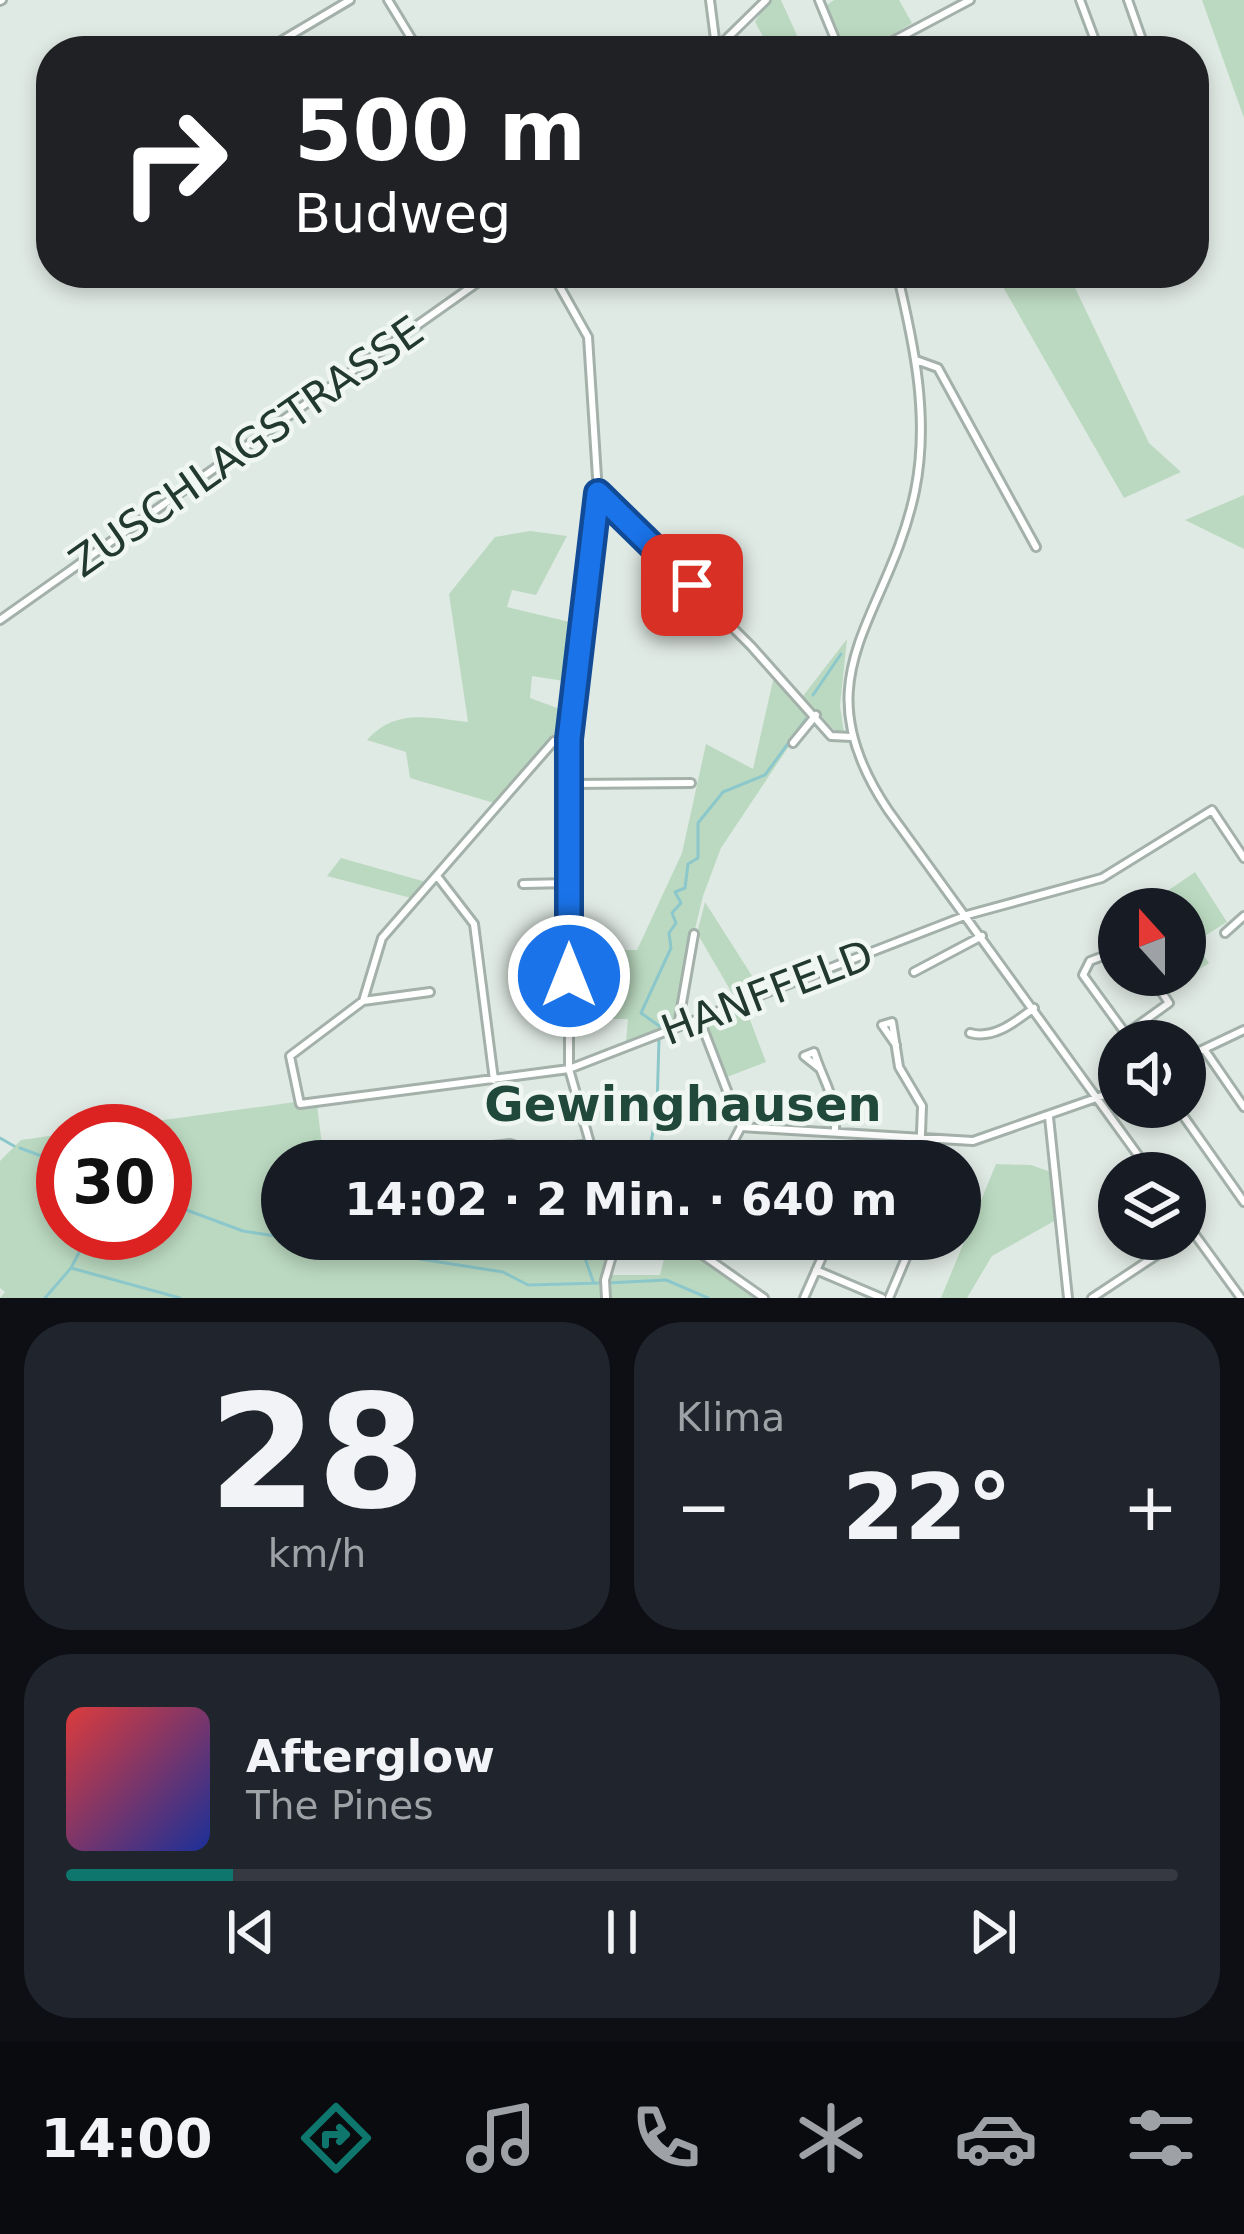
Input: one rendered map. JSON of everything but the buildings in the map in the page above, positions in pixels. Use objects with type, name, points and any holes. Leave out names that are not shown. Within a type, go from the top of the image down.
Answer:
[{"type":"street","points":[[289,36],[350,0]]},
{"type":"street","points":[[388,0],[410,36]]},
{"type":"street","points":[[710,0],[714,36]]},
{"type":"street","points":[[729,36],[766,0]]},
{"type":"street","points":[[819,0],[833,36]]},
{"type":"street","points":[[902,36],[970,0]]},
{"type":"street","points":[[1081,0],[1094,36]]},
{"type":"street","points":[[1128,0],[1140,36]]},
{"type":"street","name":"ZUSCHLAGSTRASSE","points":[[0,620],[470,288]]},
{"type":"street","points":[[560,288],[588,338],[598,493],[569,739],[569,1069],[590,1140]]},
{"type":"street","points":[[901,288],[916,360],[920,454],[914,495],[854,652],[847,706],[852,737],[870,782],[1098,1099]]},
{"type":"street","points":[[916,360],[938,368],[1036,547]]},
{"type":"street","points":[[598,493],[831,736],[852,737]]},
{"type":"street","points":[[793,743],[815,715]]},
{"type":"street","points":[[430,992],[363,1001],[382,938],[554,741],[569,739]]},
{"type":"street","points":[[571,784],[691,783]]},
{"type":"street","name":"HANFFELD","points":[[363,1001],[290,1056],[301,1104],[569,1069],[967,915],[1102,878],[1212,810],[1244,858]]},
{"type":"street","points":[[437,874],[474,924],[494,1080]]},
{"type":"street","points":[[523,884],[570,883]]},
{"type":"street","points":[[1225,933],[1244,916]]},
{"type":"street","points":[[678,1026],[694,934]]},
{"type":"street","points":[[914,972],[982,936]]},
{"type":"street","points":[[1098,958],[1090,961],[1083,976],[1115,1020]]},
{"type":"street","points":[[1148,1020],[1169,1003],[1164,996]]},
{"type":"street","points":[[970,1033],[980,1036],[1006,1028],[1034,1008]]},
{"type":"street","points":[[699,1018],[741,1127],[734,1140]]},
{"type":"street","points":[[1206,1048],[1244,1030]]},
{"type":"street","points":[[896,1045],[899,1067],[922,1106],[921,1138]]},
{"type":"street","points":[[1206,1052],[1244,1107]]},
{"type":"street","points":[[819,1069],[836,1101],[835,1132]]},
{"type":"street","points":[[741,1127],[973,1141],[1098,1100]]},
{"type":"street","points":[[1049,1117],[1068,1298]]},
{"type":"street","points":[[1192,1128],[1244,1202]]},
{"type":"street","points":[[1206,1259],[1241,1298]]},
{"type":"street","points":[[606,1298],[611,1260]]},
{"type":"street","points":[[716,1260],[764,1298]]},
{"type":"street","points":[[804,1298],[821,1260]]},
{"type":"street","points":[[816,1270],[885,1298],[904,1260]]},
{"type":"street","points":[[1092,1298],[1150,1260]]},
{"type":"green space","points":[[768,0],[781,0],[797,36],[763,36],[755,22]]},
{"type":"green space","points":[[834,0],[899,0],[912,23],[890,36],[839,36],[827,5]]},
{"type":"green space","points":[[1202,0],[1244,0],[1244,118]]},
{"type":"green space","points":[[1004,288],[1075,288],[1149,443],[1181,472],[1124,498]]},
{"type":"green space","points":[[1244,495],[1244,549],[1185,520]]},
{"type":"green space","points":[[530,531],[567,536],[536,595],[512,590],[507,607],[578,624],[570,682],[532,676],[530,698],[568,712],[564,728],[494,803],[410,778],[406,752],[367,740],[401,719],[468,722],[449,594],[495,537]]},
{"type":"green space","points":[[847,639],[840,706],[844,733],[838,734],[803,696]]},
{"type":"green space","points":[[774,676],[809,716],[721,848],[703,896],[672,1024],[626,1042],[628,1019],[602,1019],[602,996],[572,995],[572,950],[637,950],[682,853],[706,744],[753,769]]},
{"type":"green space","points":[[341,858],[426,882],[411,898],[327,876]]},
{"type":"green space","points":[[1195,872],[1205,888],[1172,888]]},
{"type":"green space","points":[[1206,889],[1227,922],[1206,935]]},
{"type":"green space","points":[[705,902],[761,990],[736,1000],[697,933]]},
{"type":"green space","points":[[744,1004],[766,1062],[727,1077],[707,1024]]},
{"type":"green space","points":[[295,1102],[297,1107],[317,1105],[321,1140],[261,1140],[261,1260],[606,1260],[602,1298],[0,1298],[5,1292],[0,1288],[0,1161],[21,1140],[36,1138],[36,1260],[192,1260],[192,1116]]},
{"type":"green space","points":[[996,1164],[1031,1165],[1051,1172],[1056,1220],[992,1256],[967,1298],[941,1298],[957,1260],[981,1260],[981,1201]]},
{"type":"green space","points":[[664,1260],[707,1260],[757,1298],[610,1298],[609,1275],[660,1275]]},
{"type":"waterway","points":[[813,695],[841,654]]},
{"type":"waterway","points":[[662,1028],[641,1013],[671,948],[669,933],[676,923],[672,913],[681,903],[675,892],[685,888],[688,864],[698,858],[698,823],[723,792],[765,775],[806,719]]},
{"type":"waterway","points":[[652,1140],[659,1039]]},
{"type":"waterway","points":[[0,1138],[14,1146]]},
{"type":"waterway","points":[[20,1148],[36,1154]]},
{"type":"waterway","points":[[192,1212],[261,1234]]},
{"type":"waterway","points":[[45,1298],[75,1260]]},
{"type":"waterway","points":[[426,1260],[503,1272],[528,1285],[601,1283]]},
{"type":"waterway","points":[[586,1260],[593,1281]]},
{"type":"waterway","points":[[71,1268],[180,1298]]},
{"type":"waterway","points":[[608,1283],[666,1280],[708,1298]]},
{"type":"district","name":"Gewinghausen","points":[[683,1104]]},
{"type":"route","points":[[569,976],[569,739],[598,493],[692,585]]}]
